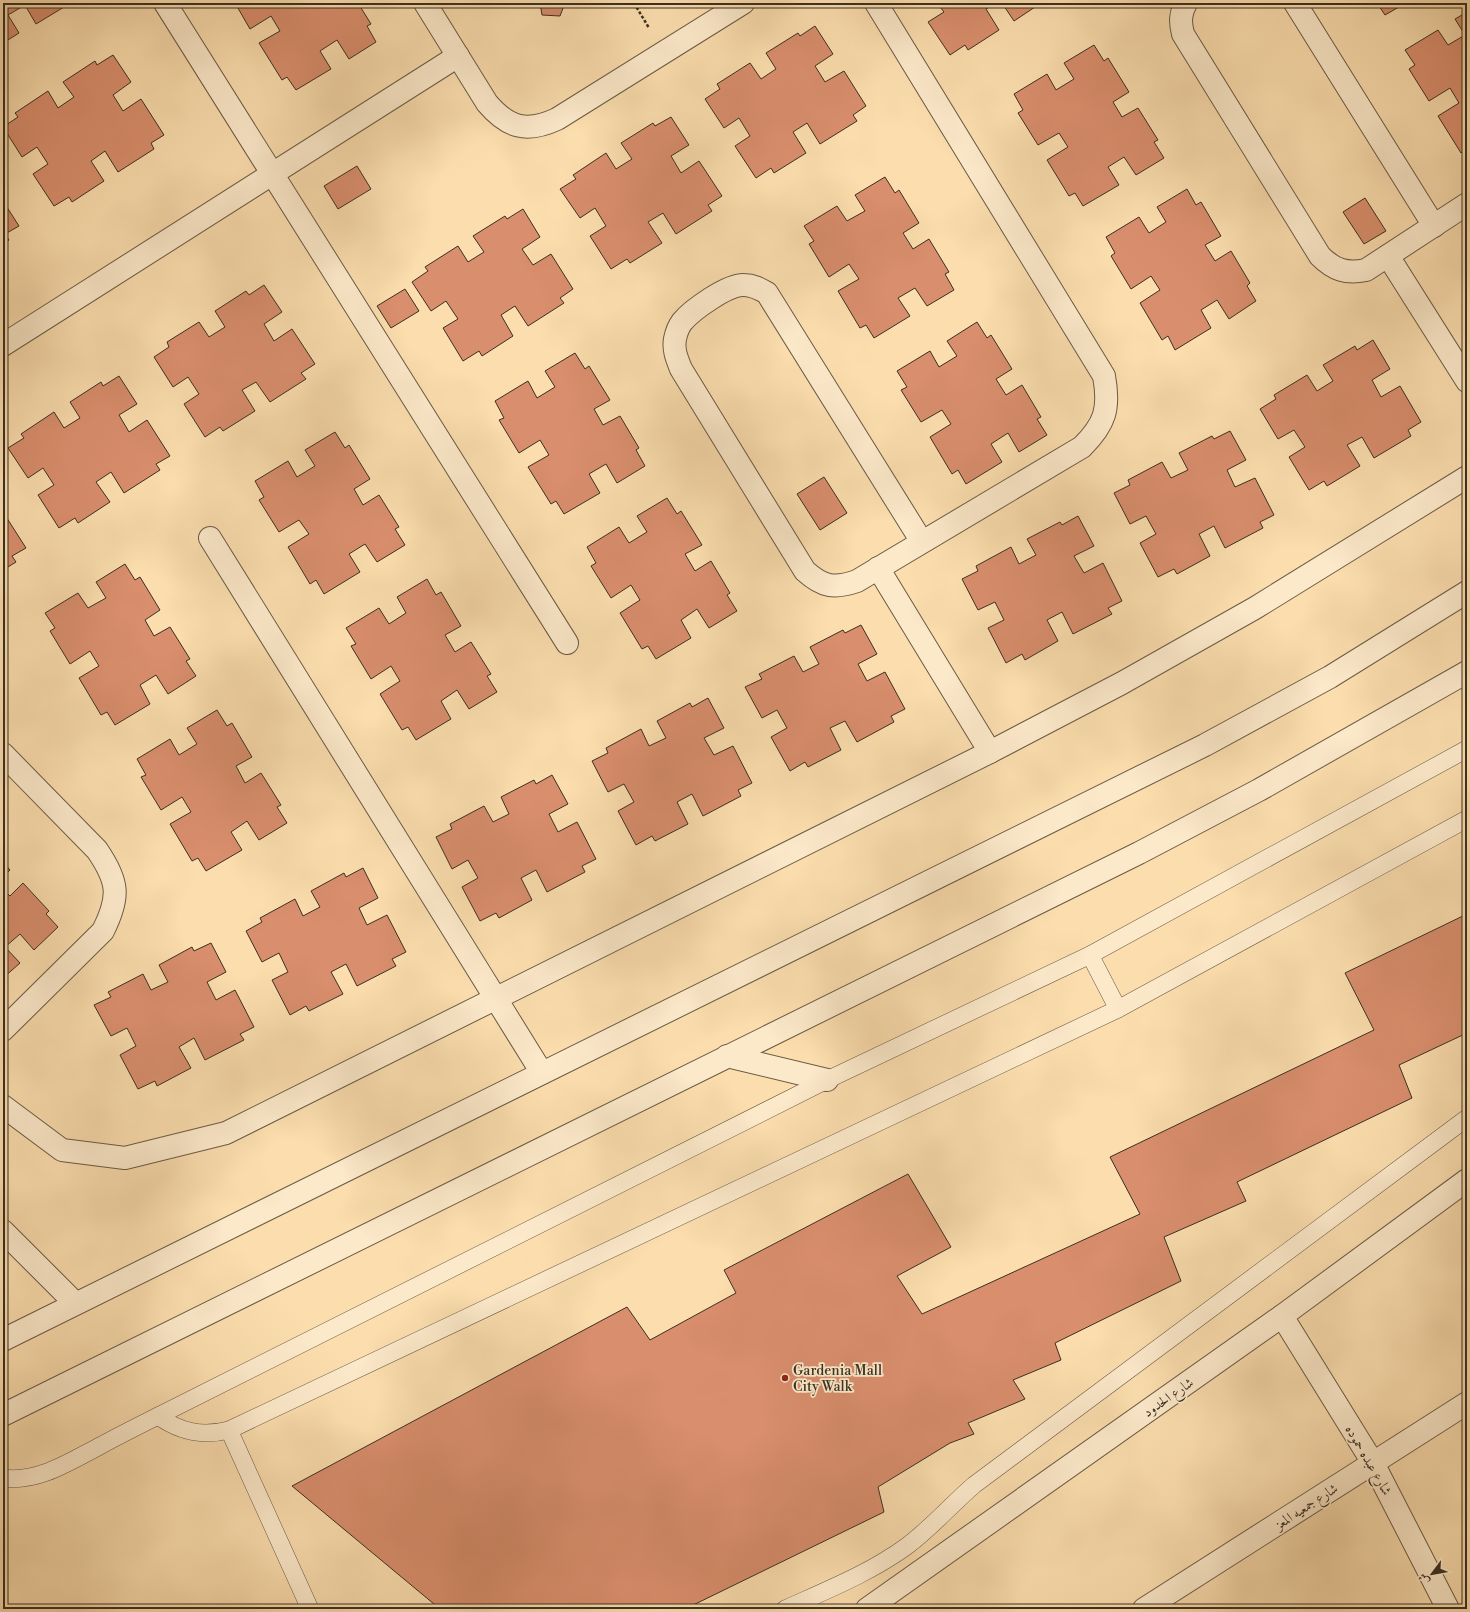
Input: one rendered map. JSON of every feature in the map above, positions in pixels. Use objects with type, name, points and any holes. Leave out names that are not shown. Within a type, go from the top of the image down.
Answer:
[{"type":"street","points":[[165,3],[567,643]]},
{"type":"street","points":[[425,3],[487,103],[498,115],[511,124],[527,128],[542,126],[557,119],[743,3]]},
{"type":"street","points":[[876,3],[1104,376],[1108,396],[1105,416],[1096,433],[1082,447],[857,581],[844,586],[829,586],[816,580],[805,571],[681,369],[675,354],[675,339],[680,324],[691,313],[732,287],[744,284],[756,287],[767,293],[922,542]]},
{"type":"street","points":[[1186,3],[1182,10],[1180,22],[1184,34],[1320,256],[1329,265],[1341,271],[1354,273],[1366,270],[1467,204]]},
{"type":"street","points":[[1295,3],[1434,226]]},
{"type":"street","points":[[3,345],[458,56]]},
{"type":"street","points":[[1388,256],[1467,381]]},
{"type":"street","points":[[3,1106],[62,1150],[125,1158],[226,1133],[496,1000],[990,752],[1122,683],[1255,608],[1467,477]]},
{"type":"street","points":[[210,538],[542,1073]]},
{"type":"street","points":[[878,568],[990,752]]},
{"type":"street","points":[[3,1340],[75,1303],[1205,745],[1330,677],[1467,592]]},
{"type":"street","points":[[3,1415],[1153,845],[1259,790],[1467,672]]},
{"type":"street","points":[[3,754],[97,850],[110,868],[115,890],[113,912],[103,932],[3,1030]]},
{"type":"street","points":[[727,1056],[827,1080]]},
{"type":"street","name":"شارع الحدود","points":[[867,1609],[1282,1316],[1467,1180]]},
{"type":"street","points":[[3,1231],[75,1303]]},
{"type":"street","name":"شارع عبده حموده","points":[[1282,1316],[1373,1463],[1448,1609]]},
{"type":"street","name":"شارع جمعيه المعز","points":[[1144,1609],[1467,1403]]},
{"type":"lane","points":[[3,1478],[27,1478],[47,1473],[827,1080],[1090,955],[1467,749]]},
{"type":"lane","points":[[158,1416],[170,1425],[191,1432],[216,1433],[229,1430],[1118,1009],[1467,819]]},
{"type":"lane","points":[[1090,955],[1118,1009]]},
{"type":"lane","points":[[785,1609],[865,1572],[906,1547],[925,1532],[974,1485],[1467,1118]]},
{"type":"lane","points":[[229,1430],[310,1609]]},
{"type":"building","points":[[3,3],[62,3],[64,7],[36,24],[25,5],[8,15],[19,33],[3,43]]},
{"type":"building","points":[[235,3],[358,3],[371,24],[367,26],[376,42],[349,59],[337,40],[320,51],[331,69],[296,90],[287,77],[282,80],[259,43],[280,31],[271,16],[250,29]]},
{"type":"building","points":[[540,3],[565,3],[560,16],[542,15]]},
{"type":"building","points":[[937,3],[996,3],[986,9],[999,30],[968,50],[965,45],[950,55],[928,22],[944,12]]},
{"type":"building","points":[[1002,3],[1041,3],[1014,21]]},
{"type":"building","points":[[1377,3],[1406,3],[1385,15]]},
{"type":"building","points":[[1467,12],[1467,151],[1466,149],[1461,153],[1438,116],[1459,103],[1450,88],[1429,101],[1409,69],[1415,65],[1405,50],[1438,30],[1448,45],[1465,35],[1455,19]]},
{"type":"building","points":[[815,26],[833,54],[815,66],[825,82],[844,71],[866,106],[853,115],[857,121],[820,144],[807,123],[793,132],[806,153],[774,173],[771,168],[756,178],[735,146],[750,136],[739,118],[724,128],[705,99],[720,89],[717,84],[750,63],[761,79],[776,69],[766,53],[798,33],[800,36]]},
{"type":"building","points":[[1094,45],[1104,61],[1108,58],[1129,92],[1113,102],[1122,117],[1138,108],[1158,140],[1154,142],[1164,158],[1136,175],[1124,157],[1108,167],[1119,185],[1083,206],[1075,193],[1069,196],[1047,160],[1068,147],[1059,133],[1038,145],[1018,113],[1023,110],[1014,94],[1047,74],[1056,90],[1074,79],[1064,63]]},
{"type":"building","points":[[113,55],[131,82],[113,95],[123,111],[141,99],[164,135],[151,143],[154,149],[118,172],[105,151],[91,161],[104,181],[72,202],[69,197],[54,206],[33,174],[48,164],[37,147],[22,157],[3,127],[18,117],[15,113],[48,91],[58,108],[74,97],[63,82],[95,61],[97,65]]},
{"type":"building","points":[[671,117],[689,145],[671,156],[681,173],[699,161],[722,196],[708,205],[712,211],[676,234],[663,213],[648,222],[662,243],[630,263],[627,259],[611,269],[590,236],[606,226],[595,208],[580,218],[560,189],[576,179],[573,175],[606,153],[616,169],[632,159],[621,143],[653,123],[655,126]]},
{"type":"building","points":[[357,166],[371,189],[338,209],[324,186]]},
{"type":"building","points":[[885,177],[895,193],[899,190],[919,223],[903,233],[913,249],[929,239],[949,272],[945,274],[954,290],[927,306],[915,288],[898,298],[910,316],[874,338],[866,325],[860,328],[838,291],[859,279],[849,264],[829,277],[809,244],[814,241],[804,226],[837,206],[847,221],[865,211],[855,195]]},
{"type":"building","points":[[1187,189],[1196,205],[1201,202],[1221,236],[1205,245],[1215,261],[1231,251],[1250,283],[1247,286],[1256,301],[1229,319],[1217,300],[1201,310],[1211,328],[1175,350],[1168,336],[1162,340],[1140,303],[1160,290],[1151,276],[1131,289],[1111,256],[1115,253],[1106,237],[1139,217],[1149,233],[1166,222],[1157,207]]},
{"type":"building","points":[[1365,198],[1386,231],[1364,244],[1343,212]]},
{"type":"building","points":[[3,201],[19,226],[5,234],[9,240],[3,245]]},
{"type":"building","points":[[523,209],[540,237],[522,249],[533,265],[551,254],[573,289],[560,298],[564,303],[528,326],[515,306],[501,315],[513,336],[482,356],[479,351],[463,361],[443,328],[458,319],[446,301],[431,311],[412,282],[428,271],[425,267],[458,246],[468,262],[484,252],[473,236],[505,216],[507,219]]},
{"type":"building","points":[[264,285],[282,312],[264,324],[274,341],[292,329],[315,364],[301,373],[306,379],[270,402],[256,382],[242,390],[255,411],[223,431],[220,427],[205,437],[184,404],[199,394],[188,377],[173,387],[154,357],[169,347],[167,342],[199,322],[209,337],[225,327],[215,311],[246,291],[249,295]]},
{"type":"building","points":[[405,289],[419,311],[391,328],[377,306]]},
{"type":"building","points":[[977,322],[987,338],[991,335],[1012,369],[996,379],[1006,395],[1022,385],[1041,417],[1037,419],[1047,435],[1019,452],[1008,433],[991,444],[1002,462],[966,484],[958,470],[952,474],[930,437],[951,424],[942,410],[921,422],[901,390],[907,387],[897,371],[930,351],[939,367],[957,356],[947,341]]},
{"type":"building","points":[[1373,340],[1390,369],[1372,380],[1381,397],[1400,386],[1421,422],[1408,430],[1411,436],[1374,458],[1362,437],[1347,445],[1360,466],[1327,486],[1324,481],[1309,490],[1289,457],[1305,447],[1294,430],[1278,439],[1260,409],[1276,399],[1274,395],[1307,375],[1317,391],[1333,381],[1323,365],[1355,346],[1357,350]]},
{"type":"building","points":[[575,353],[585,369],[589,366],[610,400],[594,409],[603,425],[620,416],[639,448],[636,450],[645,466],[617,483],[606,464],[589,474],[600,493],[564,514],[556,501],[551,504],[528,467],[549,455],[540,440],[519,453],[499,420],[504,418],[495,401],[528,381],[537,398],[555,387],[545,371]]},
{"type":"building","points":[[119,376],[137,404],[119,415],[129,432],[147,420],[170,456],[156,464],[160,470],[124,493],[111,472],[96,482],[110,502],[78,523],[75,518],[59,528],[38,495],[54,485],[43,468],[28,478],[8,448],[24,438],[21,434],[54,412],[64,428],[80,418],[70,402],[101,382],[103,386]]},
{"type":"building","points":[[1230,431],[1246,460],[1227,470],[1235,487],[1255,478],[1274,515],[1260,522],[1263,528],[1225,548],[1214,526],[1199,534],[1210,556],[1177,574],[1174,569],[1158,577],[1140,543],[1156,534],[1146,516],[1130,524],[1114,493],[1130,485],[1128,480],[1162,462],[1171,478],[1188,470],[1179,453],[1212,436],[1214,439]]},
{"type":"building","points":[[335,432],[345,448],[349,445],[370,479],[354,489],[363,505],[379,495],[399,527],[395,529],[405,545],[377,562],[365,544],[349,554],[360,572],[324,594],[316,580],[310,584],[288,547],[309,534],[299,520],[279,532],[259,500],[264,497],[255,481],[288,461],[297,477],[315,466],[305,450]]},
{"type":"building","points":[[824,477],[847,513],[820,530],[797,494]]},
{"type":"building","points":[[667,498],[677,514],[681,511],[702,545],[685,554],[695,571],[711,561],[730,593],[727,595],[737,611],[709,628],[697,609],[681,620],[691,638],[656,659],[648,646],[642,649],[620,613],[640,600],[631,585],[611,598],[591,566],[596,563],[587,547],[619,527],[629,543],[647,532],[637,516]]},
{"type":"building","points":[[3,512],[26,548],[12,556],[16,562],[3,570]]},
{"type":"building","points":[[1078,516],[1094,546],[1074,556],[1084,573],[1103,563],[1122,601],[1108,608],[1112,614],[1073,634],[1062,612],[1047,620],[1058,641],[1025,660],[1022,654],[1006,663],[988,628],[1004,620],[995,602],[978,610],[962,579],[978,571],[976,566],[1011,547],[1019,564],[1036,555],[1027,539],[1060,522],[1062,525]]},
{"type":"building","points":[[125,564],[135,580],[140,577],[160,610],[145,620],[154,636],[170,627],[190,659],[186,661],[196,676],[168,694],[156,675],[140,685],[150,704],[115,725],[107,712],[101,715],[79,678],[99,666],[90,651],[70,664],[50,631],[55,628],[45,613],[78,593],[88,608],[106,598],[96,582]]},
{"type":"building","points":[[427,579],[436,595],[441,592],[461,626],[445,635],[455,652],[471,642],[491,674],[487,676],[497,692],[469,709],[457,690],[441,701],[451,719],[416,740],[408,727],[402,730],[380,694],[400,681],[391,666],[371,679],[351,646],[356,644],[346,628],[379,608],[389,624],[406,613],[397,597]]},
{"type":"building","points":[[861,625],[877,654],[858,664],[867,681],[885,672],[905,709],[891,716],[894,722],[857,742],[845,721],[830,728],[841,750],[808,767],[805,762],[790,771],[771,737],[787,728],[777,710],[762,718],[745,687],[762,679],[759,674],[794,656],[803,672],[819,664],[810,647],[843,630],[845,633]]},
{"type":"building","points":[[708,698],[724,728],[704,738],[714,755],[733,746],[752,783],[738,790],[741,796],[703,816],[692,794],[677,802],[688,824],[655,841],[652,836],[636,845],[618,811],[634,802],[624,784],[608,792],[592,761],[608,753],[606,748],[641,729],[649,746],[666,738],[657,721],[690,703],[692,707]]},
{"type":"building","points":[[217,710],[227,726],[232,723],[252,757],[236,766],[245,783],[261,773],[281,805],[277,807],[287,823],[259,840],[247,821],[231,832],[242,850],[206,871],[198,858],[192,861],[170,824],[191,812],[182,797],[161,810],[141,777],[146,775],[137,759],[170,739],[179,755],[197,744],[187,728]]},
{"type":"building","points":[[552,775],[568,804],[549,814],[558,832],[577,822],[596,859],[582,866],[585,872],[547,892],[536,870],[521,878],[532,900],[499,918],[496,913],[480,921],[462,887],[478,878],[468,860],[452,869],[436,837],[452,829],[450,824],[484,806],[493,822],[509,814],[501,797],[534,780],[536,784]]},
{"type":"building","points":[[3,862],[10,870],[3,877]]},
{"type":"building","points":[[363,868],[378,898],[359,908],[367,925],[387,915],[406,952],[392,959],[396,966],[357,986],[346,964],[331,972],[343,994],[309,1011],[306,1006],[290,1015],[272,980],[288,972],[279,953],[262,962],[246,931],[262,922],[260,918],[295,899],[303,916],[320,907],[311,891],[344,873],[346,877]]},
{"type":"building","points":[[23,883],[49,911],[46,914],[58,927],[34,950],[20,934],[5,947],[20,963],[3,978],[3,889],[10,896]]},
{"type":"building","points":[[1467,914],[1467,1033],[1399,1065],[1412,1098],[1237,1182],[1246,1201],[1164,1237],[1181,1281],[1055,1343],[1061,1360],[1013,1380],[1025,1399],[968,1423],[974,1434],[950,1443],[878,1487],[884,1512],[685,1609],[440,1609],[292,1486],[627,1307],[650,1340],[736,1293],[724,1270],[908,1174],[951,1247],[897,1276],[922,1314],[1140,1214],[1110,1157],[1374,1030],[1345,973]]},
{"type":"building","points":[[211,943],[226,972],[207,982],[216,1000],[235,990],[254,1027],[240,1034],[244,1040],[205,1060],[194,1038],[179,1047],[191,1068],[157,1086],[155,1081],[138,1089],[120,1055],[136,1046],[127,1028],[111,1036],[94,1005],[111,997],[108,992],[143,974],[151,990],[168,982],[159,965],[192,947],[194,951]]},
{"type":"place","name":"Gardenia Mall City Walk","points":[[785,1378]]}]
